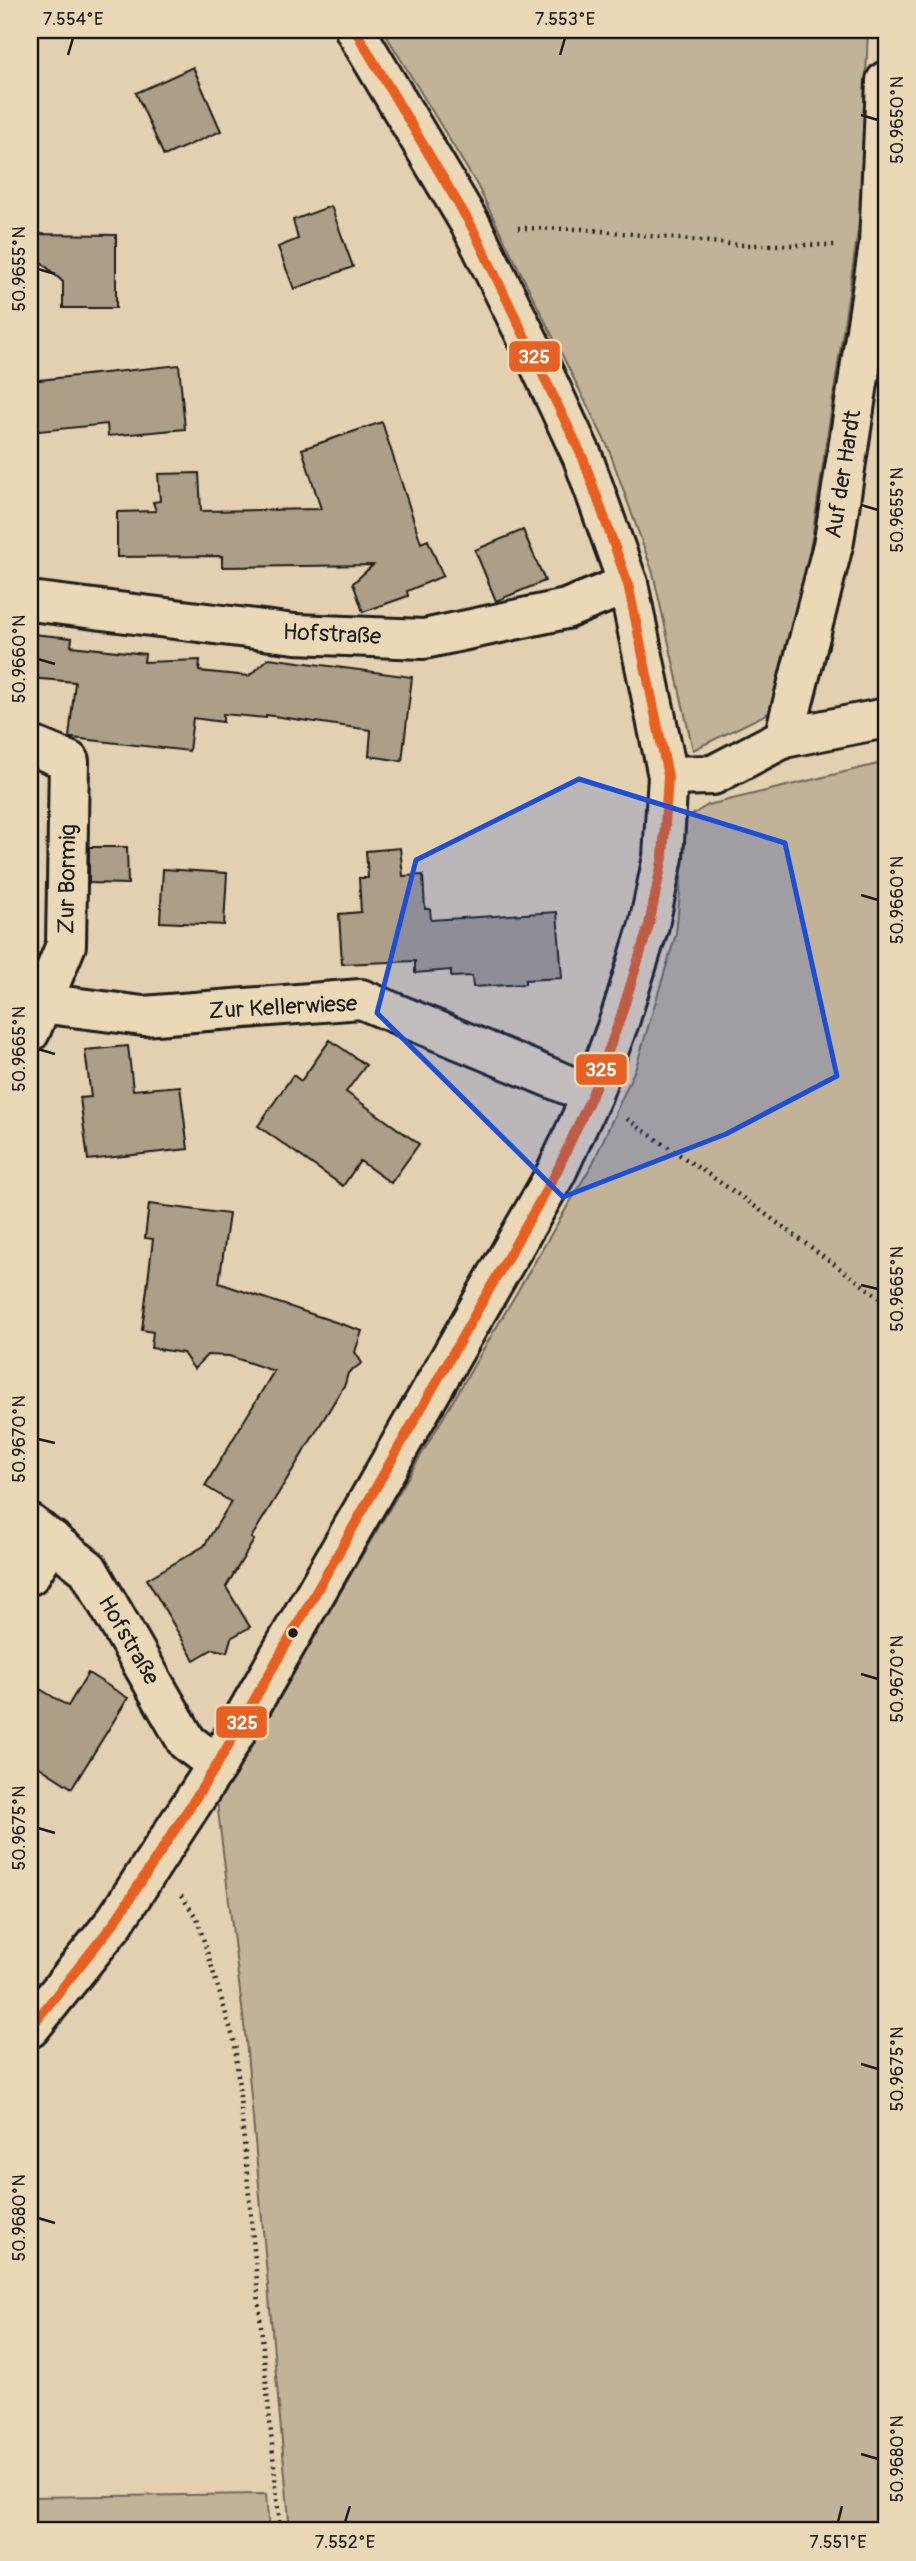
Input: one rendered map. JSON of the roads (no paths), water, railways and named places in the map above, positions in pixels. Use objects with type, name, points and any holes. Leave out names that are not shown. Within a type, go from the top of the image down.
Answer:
[{"type":"street","points":[[30,2028],[114,1923],[217,1765],[556,1173],[592,1095],[620,1019],[649,925],[663,857],[668,776],[628,584],[583,458],[472,228],[355,30]]},
{"type":"street","name":"Auf der Hardt","points":[[784,738],[834,541],[879,245],[886,81]]},
{"type":"street","name":"Hofstraße","points":[[30,601],[295,634],[424,639],[566,609],[628,584]]},
{"type":"street","points":[[668,776],[713,775],[784,738],[886,718]]},
{"type":"street","name":"Zur Bormig","points":[[30,745],[69,761],[66,945],[35,1018]]},
{"type":"street","name":"Zur Kellerwiese","points":[[35,1018],[143,1016],[361,999],[592,1095]]},
{"type":"street","points":[[30,1575],[41,1532]]},
{"type":"street","name":"Hofstraße","points":[[41,1532],[88,1569],[187,1742],[217,1765]]}]
